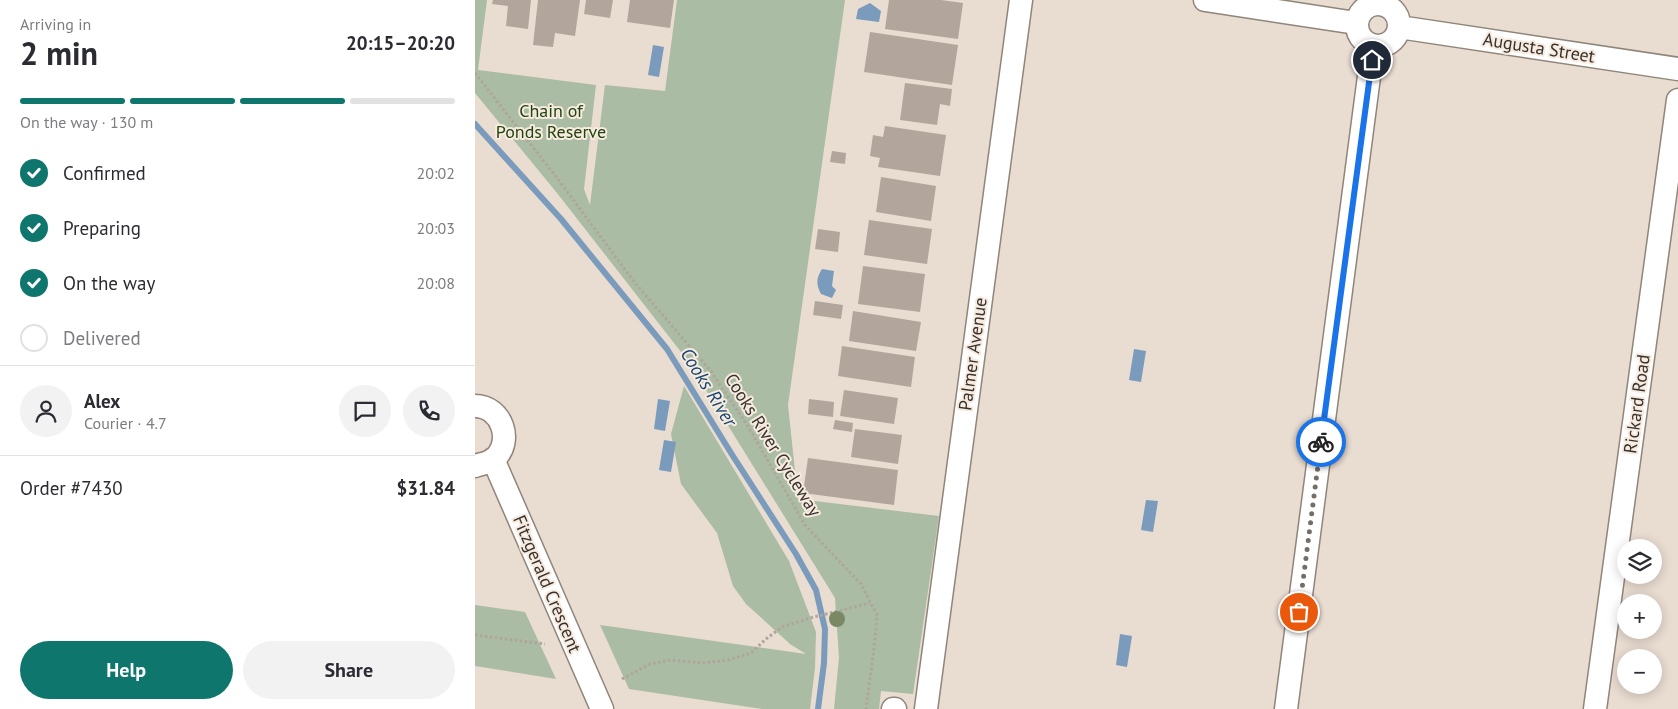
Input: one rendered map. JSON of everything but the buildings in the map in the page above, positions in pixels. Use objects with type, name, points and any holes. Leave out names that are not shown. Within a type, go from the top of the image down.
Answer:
[{"type":"street","name":"Palmer Avenue","points":[[926,709],[1021,0]]},
{"type":"street","points":[[1205,0],[1356,23]]},
{"type":"street","points":[[1379,2],[1396,14],[1399,27],[1397,34],[1388,44],[1381,47],[1368,45],[1360,38],[1356,23],[1361,11],[1379,2]]},
{"type":"street","name":"Augusta Street","points":[[1399,27],[1678,69]]},
{"type":"street","points":[[1286,709],[1373,46]]},
{"type":"street","name":"Rickard Road","points":[[1595,709],[1678,100]]},
{"type":"street","name":"Fitzgerald Crescent","points":[[475,406],[490,410],[499,418],[503,428],[503,445],[501,450],[484,462],[601,709]]},
{"type":"path","name":"Cooks River Cycleway","points":[[475,73],[554,174],[635,284],[710,370],[749,428],[805,525],[861,584],[877,615],[866,709]]},
{"type":"path","points":[[622,679],[650,664],[671,660],[702,663],[728,660],[751,652],[782,628],[810,618],[870,603]]},
{"type":"path","points":[[475,635],[545,644]]},
{"type":"green space","name":"Chain of Ponds Reserve","points":[[475,0],[487,0],[478,70],[596,85],[584,189],[590,205],[605,85],[665,91],[677,0],[845,0],[788,405],[798,499],[939,516],[913,694],[881,691],[879,709],[834,709],[839,658],[835,598],[688,361],[557,193],[475,93]]},
{"type":"green space","points":[[684,386],[789,561],[816,632],[815,668],[810,709],[762,709],[629,689],[600,625],[806,654],[790,644],[746,604],[733,586],[717,533],[681,484],[671,434]]},
{"type":"green space","points":[[475,605],[525,612],[556,679],[475,666]]},
{"type":"water","points":[[870,3],[881,11],[879,22],[856,19],[858,9]]},
{"type":"water","points":[[653,45],[664,47],[659,77],[648,75]]},
{"type":"water","points":[[822,269],[834,271],[832,286],[836,290],[832,298],[821,294],[818,288],[817,282]]},
{"type":"water","points":[[1134,349],[1146,351],[1141,382],[1129,380]]},
{"type":"water","points":[[658,399],[670,401],[665,431],[654,429]]},
{"type":"water","points":[[664,440],[676,442],[671,472],[659,470]]},
{"type":"water","points":[[1146,500],[1158,501],[1153,532],[1141,530]]},
{"type":"water","points":[[1120,634],[1132,636],[1127,667],[1116,665]]},
{"type":"waterway","name":"Cooks River","points":[[475,124],[561,219],[667,349],[796,554],[816,590],[825,629],[824,663],[818,709]]},
{"type":"way so far","points":[[1299,612],[1321,442]]},
{"type":"route","points":[[1321,442],[1372,60]]}]
